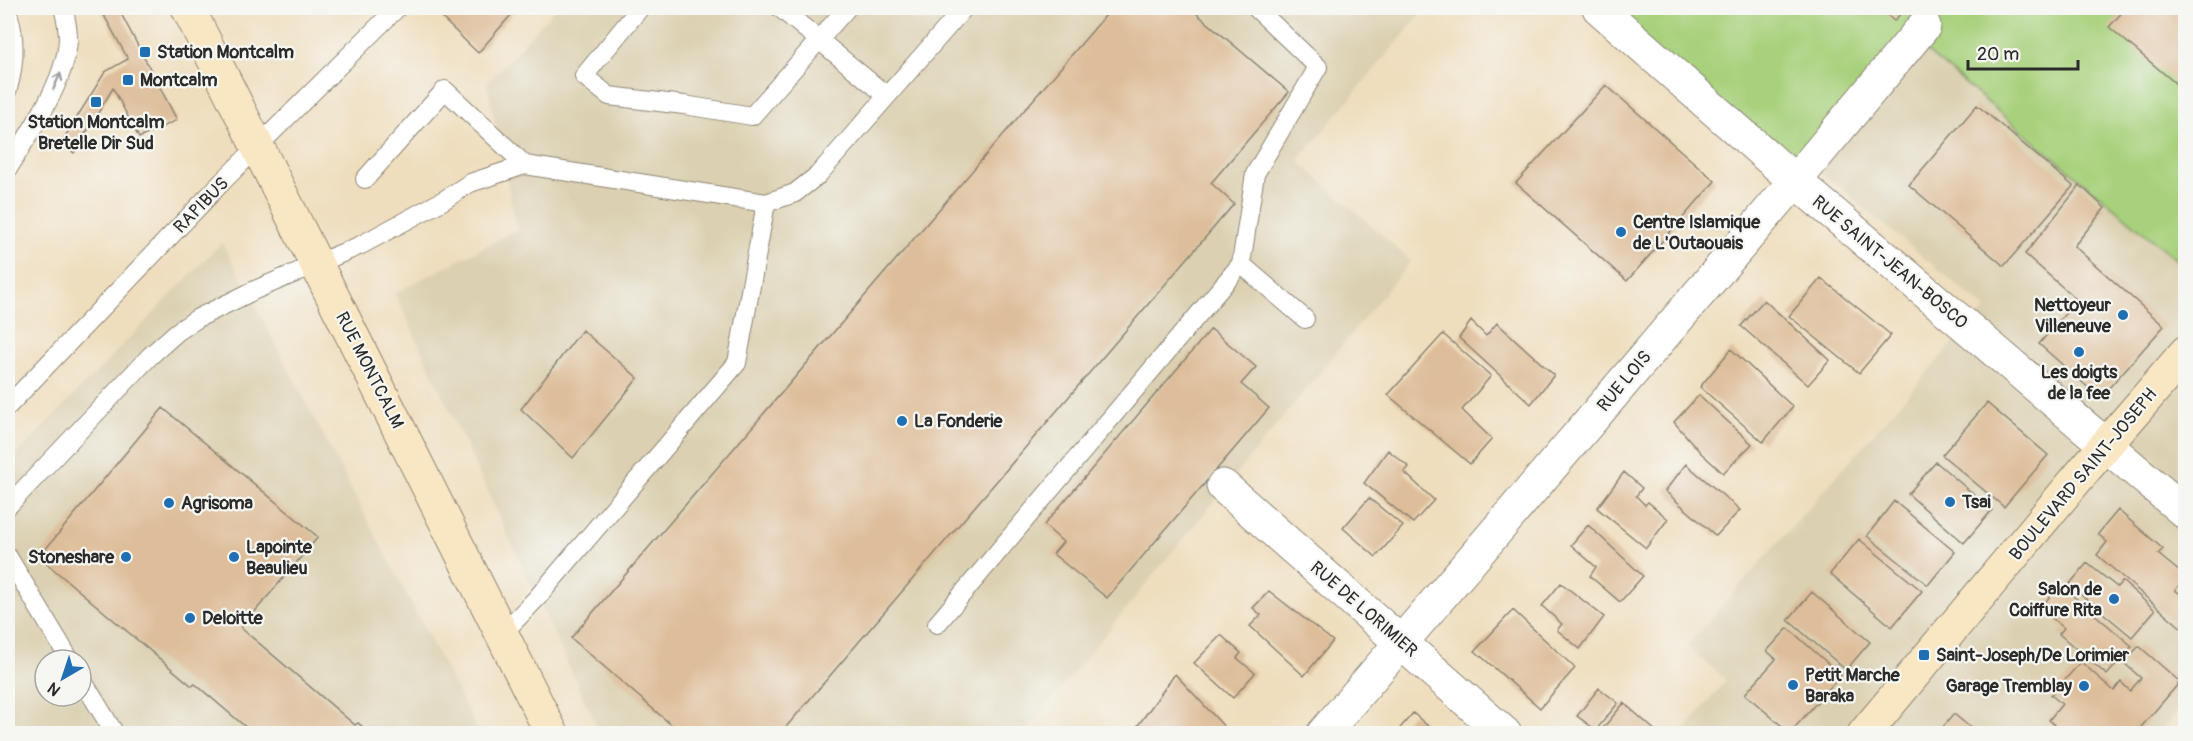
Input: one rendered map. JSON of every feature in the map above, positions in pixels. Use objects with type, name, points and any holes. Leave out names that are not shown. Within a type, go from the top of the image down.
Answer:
[{"type":"main road","name":"RUE MONTCALM","points":[[188,8],[552,734]]},
{"type":"main road","name":"BOULEVARD SAINT-JOSEPH","points":[[1864,734],[2186,352]]},
{"type":"street","name":"RUE SAINT-JEAN-BOSCO","points":[[1599,8],[1795,181],[2186,513]]},
{"type":"street","name":"RUE LOIS","points":[[1323,734],[1795,181],[1924,26]]},
{"type":"street","name":"RUE DE LORIMIER","points":[[1223,486],[1505,734]]},
{"type":"lane","points":[[8,169],[45,105],[61,70],[68,39],[63,8]]},
{"type":"lane","name":"RAPIBUS","points":[[8,406],[258,147],[397,8]]},
{"type":"lane","points":[[640,8],[584,76],[609,96],[752,116],[847,8]]},
{"type":"lane","points":[[780,8],[887,96]]},
{"type":"lane","points":[[8,506],[150,356],[177,332],[220,305],[361,245],[444,200],[470,183],[525,165],[766,203],[795,193],[818,175],[964,8]]},
{"type":"lane","points":[[937,624],[1241,264],[1255,174],[1318,67],[1256,8]]},
{"type":"lane","points":[[8,13],[14,53],[14,65],[8,89]]},
{"type":"lane","points":[[365,179],[445,90],[525,165]]},
{"type":"lane","points":[[502,634],[536,599],[737,363],[766,203]]},
{"type":"lane","points":[[1241,264],[1305,319]]},
{"type":"lane","points":[[8,557],[63,648]]},
{"type":"lane","points":[[93,698],[115,734]]},
{"type":"shaded area","points":[[556,8],[1426,8],[1298,161],[1411,261],[1024,733],[600,733],[395,293],[517,230],[487,84]]},
{"type":"shaded area","points":[[1913,40],[2185,267],[2186,678],[2181,708],[2159,733],[1681,734],[1726,680],[1687,646],[1948,349],[1986,309],[1810,163]]},
{"type":"shaded area","points":[[222,242],[479,733],[8,733],[8,464]]},
{"type":"green space","points":[[1599,8],[2185,8],[2185,267],[1913,40],[1795,181]]},
{"type":"building","name":"Montcalm","points":[[100,8],[118,8],[177,120],[139,138],[113,88],[74,153],[61,143],[105,72],[128,59]]},
{"type":"building","points":[[453,8],[517,8],[478,53],[443,19]]},
{"type":"building","name":"La Fonderie","points":[[1112,8],[1190,8],[1289,92],[1211,183],[1234,204],[780,734],[682,734],[571,638]]},
{"type":"building","points":[[1879,8],[1906,8],[1894,21]]},
{"type":"building","points":[[2126,8],[2186,8],[2186,96],[2180,92],[2182,89],[2109,27]]},
{"type":"building","name":"Centre Islamique de L'Outaouais","points":[[1606,85],[1715,181],[1627,281],[1516,183]]},
{"type":"building","points":[[1977,105],[2073,186],[2004,266],[1909,185]]},
{"type":"building","points":[[2080,185],[2105,208],[2074,246],[2164,326],[2100,398],[2039,344],[2077,300],[2025,254]]},
{"type":"building","points":[[1821,278],[1891,335],[1859,373],[1789,316]]},
{"type":"building","points":[[1764,300],[1830,360],[1808,385],[1741,326]]},
{"type":"building","points":[[1471,321],[1486,336],[1497,323],[1554,375],[1531,404],[1459,338]]},
{"type":"building","points":[[1211,329],[1256,367],[1241,384],[1269,408],[1107,598],[1053,554],[1063,542],[1044,525]]},
{"type":"building","points":[[582,330],[638,378],[573,458],[521,409]]},
{"type":"building","points":[[1443,334],[1491,376],[1462,410],[1492,439],[1470,464],[1388,395]]},
{"type":"building","points":[[1731,349],[1793,407],[1763,442],[1700,387]]},
{"type":"building","points":[[1699,395],[1752,444],[1723,473],[1701,453],[1674,422]]},
{"type":"building","points":[[1987,403],[2048,455],[2004,507],[1942,455]]},
{"type":"building","points":[[163,408],[318,537],[241,628],[355,725],[358,723],[371,734],[254,734],[195,684],[192,686],[39,557]]},
{"type":"building","points":[[1388,450],[1409,467],[1404,472],[1434,500],[1413,523],[1364,483]]},
{"type":"building","name":"Tsai","points":[[1936,462],[1992,510],[1964,543],[1908,494]]},
{"type":"building","points":[[1686,464],[1740,510],[1716,536],[1665,491]]},
{"type":"building","points":[[1624,472],[1642,488],[1636,496],[1645,505],[1648,502],[1668,519],[1646,548],[1597,508]]},
{"type":"building","points":[[1369,498],[1403,526],[1376,557],[1343,528]]},
{"type":"building","points":[[1894,501],[1955,552],[1928,585],[1867,536]]},
{"type":"building","points":[[2118,510],[2163,549],[2158,554],[2186,577],[2175,590],[2186,598],[2186,639],[2181,634],[2184,630],[2097,555],[2107,542],[2098,534]]},
{"type":"building","points":[[1588,525],[1643,576],[1620,602],[1590,576],[1596,567],[1571,545]]},
{"type":"building","points":[[1859,539],[1922,591],[1892,627],[1830,574]]},
{"type":"building","name":"Salon de Coiffure Rita","points":[[2087,563],[2117,587],[2122,581],[2155,610],[2132,637],[2069,585]]},
{"type":"building","points":[[1561,583],[1604,617],[1580,649],[1557,630],[1562,624],[1542,606]]},
{"type":"building","points":[[2060,585],[2132,646],[2107,675],[2059,634],[2064,628],[2040,608]]},
{"type":"building","points":[[1269,591],[1333,641],[1304,676],[1250,626],[1261,615],[1253,608]]},
{"type":"building","points":[[1812,592],[1870,642],[1846,670],[1788,620]]},
{"type":"building","points":[[1513,610],[1575,668],[1540,708],[1475,651]]},
{"type":"building","name":"Petit Marche Baraka","points":[[1788,628],[1841,675],[1790,733],[1745,694],[1776,659],[1767,651]]},
{"type":"building","points":[[1221,635],[1241,653],[1237,658],[1255,673],[1233,698],[1194,663]]},
{"type":"building","name":"Garage Tremblay","points":[[2139,646],[2180,682],[2135,734],[2065,734],[2049,720],[2062,704],[2051,695],[2081,662],[2114,691],[2121,682],[2130,691],[2141,678],[2124,663]]},
{"type":"building","points":[[1175,674],[1231,734],[1137,734],[1134,731]]},
{"type":"building","points":[[1599,688],[1618,703],[1596,730],[1577,716]]},
{"type":"building","points":[[1624,703],[1659,734],[1598,734]]},
{"type":"building","points":[[1413,713],[1437,734],[1395,734]]},
{"type":"building","points":[[1954,714],[1978,734],[1937,734]]},
{"type":"place","name":"Station Montcalm","points":[[145,52]]},
{"type":"place","name":"Montcalm","points":[[128,80]]},
{"type":"place","name":"Station Montcalm Bretelle Dir Sud","points":[[96,102]]},
{"type":"place","name":"Centre Islamique de L'Outaouais","points":[[1621,232]]},
{"type":"place","name":"Nettoyeur Villeneuve","points":[[2123,315]]},
{"type":"place","name":"Les doigts de la fee","points":[[2079,352]]},
{"type":"place","name":"La Fonderie","points":[[902,421]]},
{"type":"place","name":"Tsai","points":[[1950,502]]},
{"type":"place","name":"Agrisoma","points":[[169,503]]},
{"type":"place","name":"Stoneshare","points":[[126,557]]},
{"type":"place","name":"Lapointe Beaulieu","points":[[234,557]]},
{"type":"place","name":"Salon de Coiffure Rita","points":[[2114,599]]},
{"type":"place","name":"Deloitte","points":[[190,618]]},
{"type":"place","name":"Saint-Joseph/De Lorimier","points":[[1924,655]]},
{"type":"place","name":"Petit Marche Baraka","points":[[1793,685]]},
{"type":"place","name":"Garage Tremblay","points":[[2084,686]]}]
